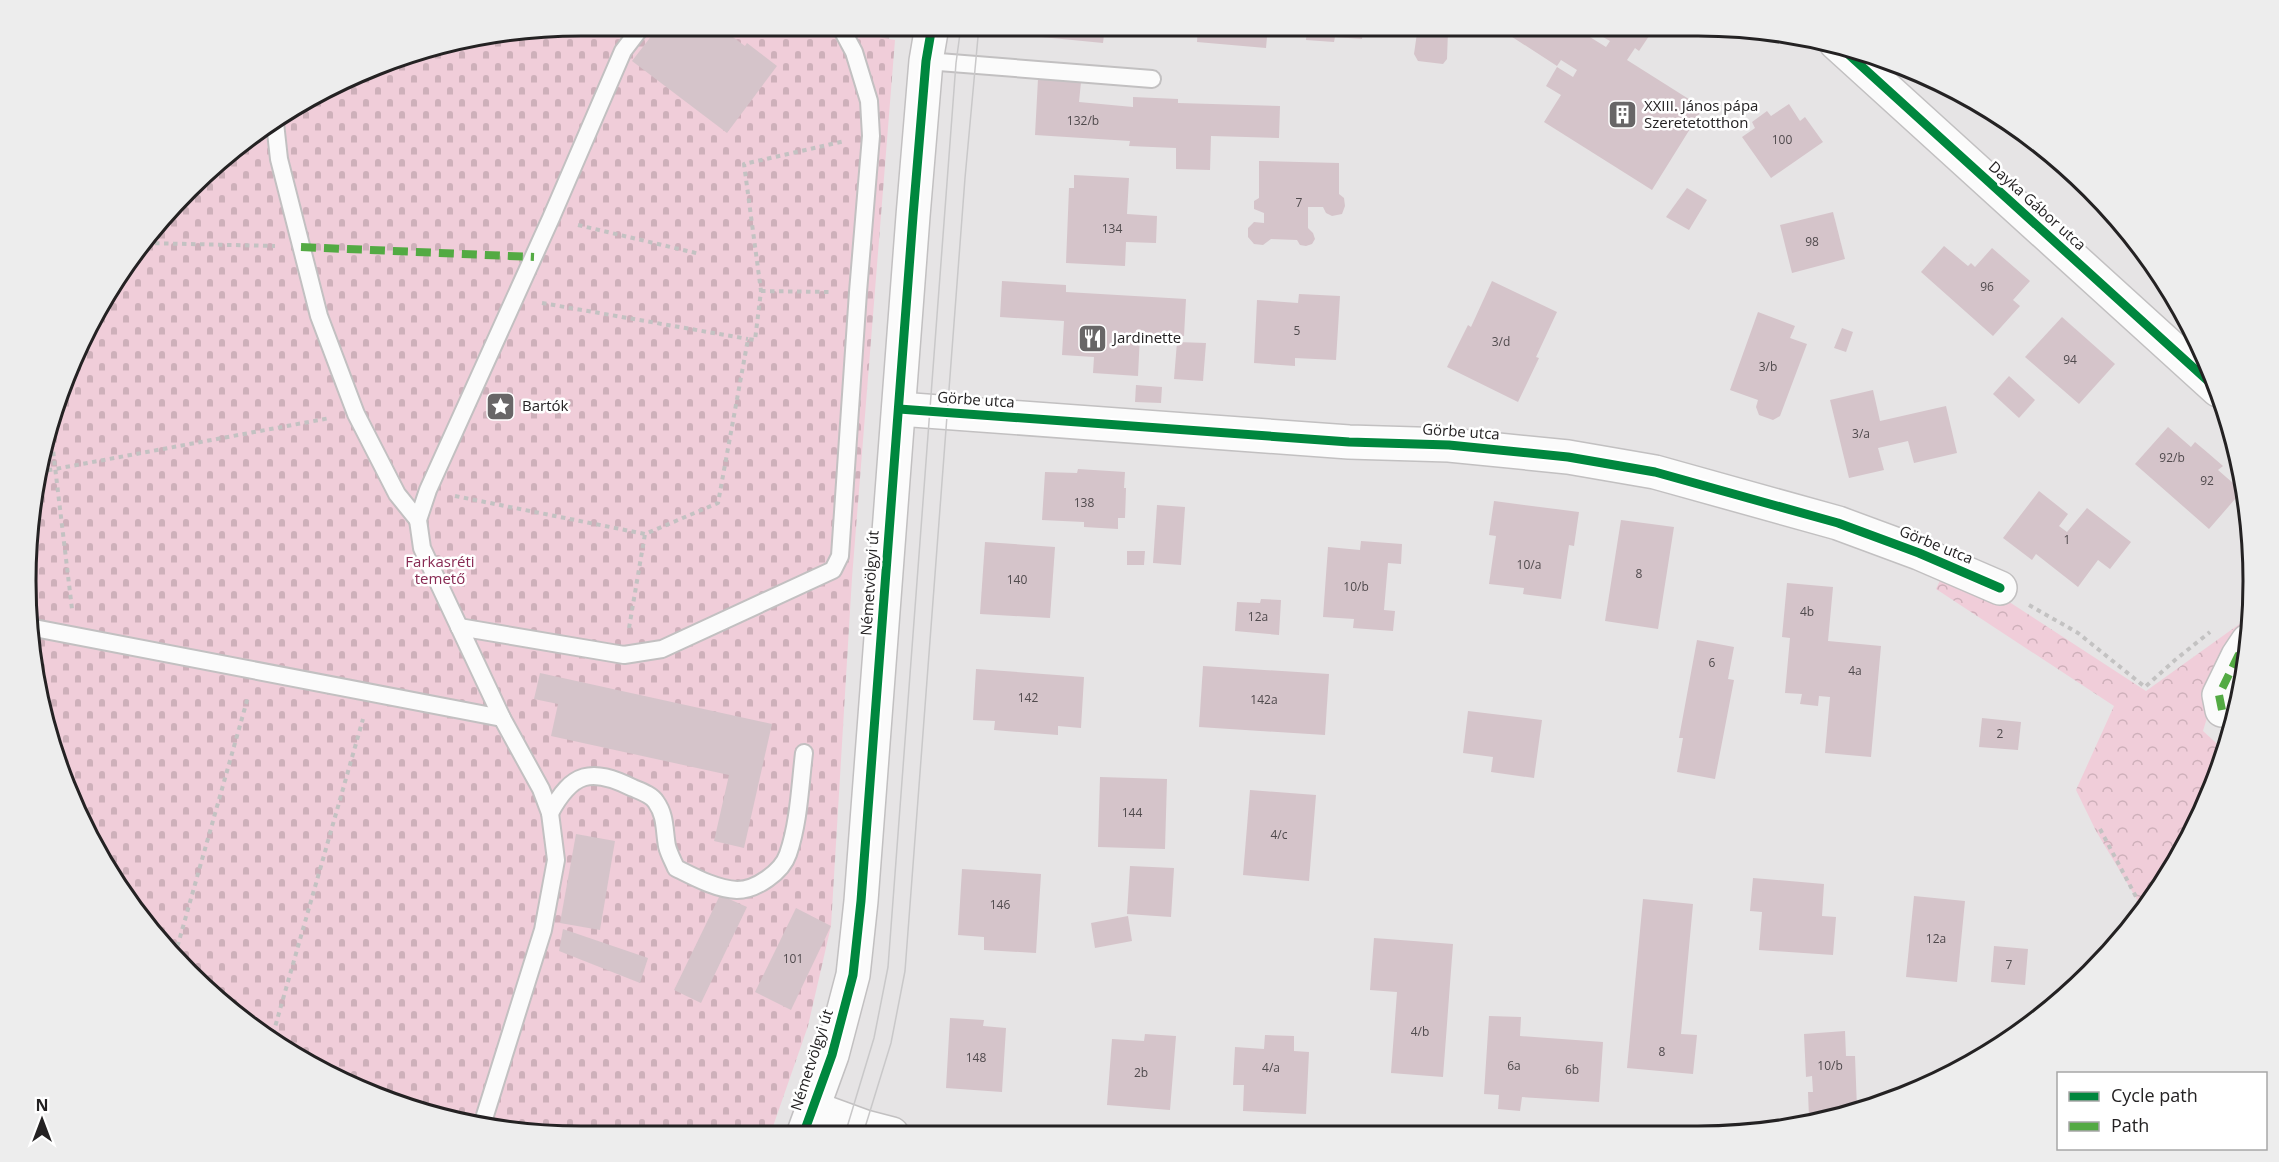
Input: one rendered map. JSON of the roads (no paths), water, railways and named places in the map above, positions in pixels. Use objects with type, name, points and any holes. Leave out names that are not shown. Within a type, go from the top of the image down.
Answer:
[{"type":"street","name":"Németvölgyi út","points":[[808,1121],[832,1055],[853,975],[861,901],[926,61],[930,36]]},
{"type":"street","name":"Dayka Gábor utca","points":[[1853,59],[2204,377]]},
{"type":"street","name":"Görbe utca","points":[[899,409],[1349,442],[1449,445],[1568,457],[1655,472],[1838,523],[1919,553],[2000,588]]},
{"type":"street","points":[[2222,710],[2219,695],[2237,658]]},
{"type":"street","points":[[808,1121],[856,1126]]},
{"type":"lane","points":[[484,1117],[543,930],[556,860],[550,813],[541,789],[502,718],[422,548],[418,520],[428,490],[551,218],[622,51],[634,36]]},
{"type":"lane","points":[[459,627],[624,655],[662,649],[832,570],[840,556],[871,136],[869,101],[854,52],[845,36]]},
{"type":"lane","points":[[926,61],[1152,79]]},
{"type":"lane","points":[[276,130],[279,159],[319,316],[356,414],[397,494],[418,520]]},
{"type":"lane","points":[[38,629],[502,718]]},
{"type":"lane","points":[[550,813],[560,794],[577,779],[597,774],[614,778],[655,799],[664,814],[668,849],[676,868],[704,882],[738,890],[758,884],[772,875],[788,856],[798,807],[804,753]]},
{"type":"tram line","points":[[847,1126],[874,1038],[888,967],[960,36]]},
{"type":"tram line","points":[[865,1126],[891,1043],[905,971],[965,178],[978,36]]},
{"type":"place","name":"XXIII. János pápa Szeretetotthon","points":[[1623,115]]},
{"type":"place","name":"Jardinette","points":[[1092,338]]},
{"type":"place","name":"Bartók","points":[[501,406]]},
{"type":"park label","name":"Farkasréti temető","points":[[440,570]]}]
